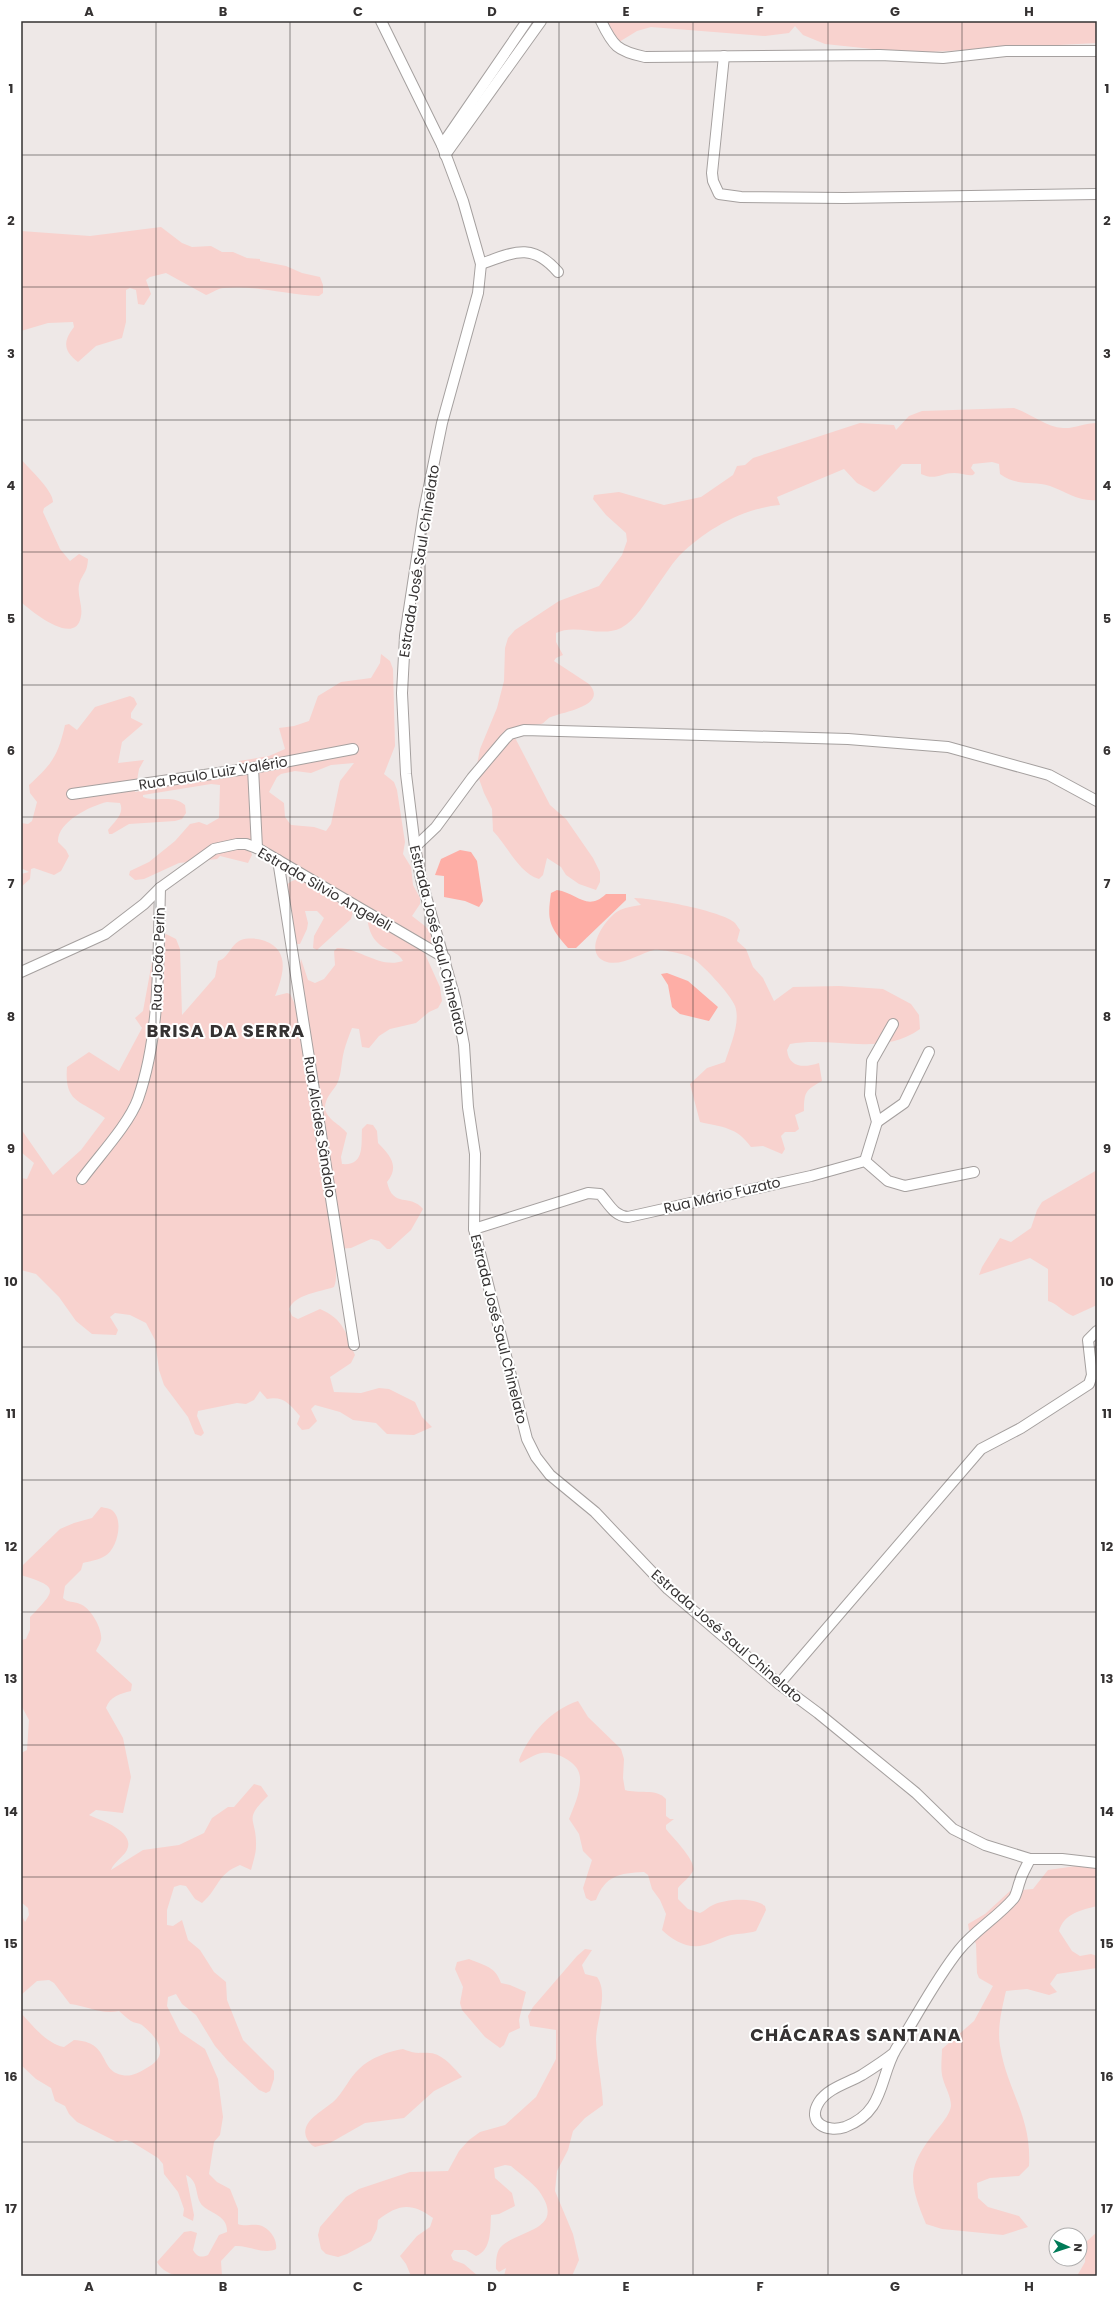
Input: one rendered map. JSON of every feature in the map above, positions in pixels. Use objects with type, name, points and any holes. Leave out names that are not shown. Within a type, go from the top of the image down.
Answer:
[{"type":"street","name":"Estrada José Saul Chinelato","points":[[381,21],[443,150],[463,201],[481,264],[478,293],[442,423],[424,511],[405,636],[402,693],[405,752],[415,847],[421,879],[445,958],[455,998],[464,1045],[468,1107],[475,1154],[474,1229],[527,1439],[536,1457],[550,1475],[595,1512],[668,1589],[778,1684],[818,1713],[916,1793],[953,1829],[985,1845],[1030,1859],[1062,1859],[1097,1863]]},
{"type":"street","points":[[443,150],[527,21]]},
{"type":"street","points":[[443,150],[541,21]]},
{"type":"street","points":[[601,21],[614,46],[629,54],[645,57],[880,56],[944,58],[1006,52],[1097,51]]},
{"type":"street","points":[[724,56],[712,173],[713,181],[719,194],[740,197],[844,198],[1097,194]]},
{"type":"street","points":[[481,264],[514,253],[528,251],[550,263],[558,272]]},
{"type":"street","points":[[415,847],[436,827],[472,778],[505,739],[517,731],[524,730],[848,739],[948,747],[1049,775],[1097,801]]},
{"type":"street","name":"Rua Paulo Luiz Valério","points":[[72,794],[253,768],[353,749]]},
{"type":"street","points":[[253,768],[257,848]]},
{"type":"street","name":"Estrada Silvio Angeleli","points":[[21,972],[104,934],[144,904],[160,888],[214,849],[237,844],[246,844],[257,848],[445,958]]},
{"type":"street","name":"Rua Alcides Sândalo","points":[[278,860],[354,1345]]},
{"type":"street","name":"Rua João Perin","points":[[82,1179],[127,1118],[137,1100],[156,1019],[160,888]]},
{"type":"street","points":[[893,1024],[872,1061],[870,1095],[877,1122],[865,1161],[888,1181],[905,1186],[974,1172]]},
{"type":"street","points":[[877,1122],[904,1103],[929,1052]]},
{"type":"street","name":"Rua Mário Fuzato","points":[[474,1229],[588,1193],[600,1194],[613,1211],[622,1216],[628,1217],[811,1176],[865,1161]]},
{"type":"street","points":[[778,1684],[981,1449],[1021,1428],[1089,1384],[1092,1375],[1088,1340],[1097,1331]]},
{"type":"street","points":[[894,2053],[861,2076],[823,2097],[816,2110],[815,2116],[820,2125],[825,2128],[844,2127],[858,2121],[867,2113],[885,2082],[894,2053],[943,1971],[960,1949],[1015,1896],[1020,1879],[1030,1859]]},
{"type":"shaded area","points":[[603,21],[1097,21],[1097,43],[910,53],[825,44],[803,35],[795,26],[789,33],[765,36],[651,27],[637,31],[619,42],[611,37]]},
{"type":"shaded area","points":[[161,227],[182,243],[192,247],[211,246],[222,252],[233,252],[247,258],[260,259],[260,261],[286,266],[302,273],[320,277],[323,285],[323,293],[319,296],[236,287],[222,288],[206,295],[166,273],[150,277],[146,280],[151,294],[144,305],[138,304],[136,290],[130,288],[126,290],[126,322],[122,338],[96,346],[78,362],[67,350],[66,346],[66,341],[74,327],[73,322],[48,323],[21,331],[21,231],[90,236]]},
{"type":"shaded area","points":[[1014,408],[1044,423],[1057,427],[1067,428],[1097,423],[1097,500],[1084,500],[1043,484],[1012,481],[1000,474],[999,464],[992,462],[973,464],[971,468],[975,473],[973,475],[949,473],[934,477],[921,474],[921,464],[902,464],[878,490],[874,492],[857,483],[844,469],[777,497],[780,505],[766,507],[739,516],[725,522],[701,537],[679,556],[636,615],[621,628],[605,632],[571,629],[556,633],[556,642],[563,655],[556,658],[554,661],[589,684],[594,692],[593,698],[589,703],[582,707],[550,718],[537,725],[522,726],[511,730],[550,805],[566,819],[593,858],[600,872],[600,882],[596,890],[579,884],[566,875],[561,867],[547,858],[543,875],[539,879],[532,876],[519,865],[493,831],[492,809],[478,776],[477,765],[480,749],[497,708],[504,681],[505,648],[508,638],[515,630],[559,601],[599,586],[622,555],[627,541],[626,533],[606,515],[593,499],[594,495],[619,492],[664,505],[701,497],[733,475],[737,466],[745,465],[753,458],[860,423],[894,425],[896,430],[909,416],[922,411]]},
{"type":"shaded area","points":[[21,459],[45,486],[52,497],[53,502],[44,508],[43,512],[60,549],[70,561],[79,554],[88,559],[86,571],[79,585],[81,616],[77,625],[71,629],[62,628],[43,619],[21,602]]},
{"type":"shaded area","points":[[381,654],[390,661],[393,669],[395,746],[384,774],[394,782],[397,790],[405,842],[403,854],[411,867],[413,885],[420,898],[420,904],[412,916],[425,926],[444,948],[426,951],[425,954],[440,987],[442,1001],[438,1008],[429,1012],[416,1023],[390,1029],[379,1036],[369,1048],[362,1047],[359,1029],[352,1028],[342,1059],[339,1080],[327,1098],[325,1108],[331,1119],[347,1133],[341,1157],[342,1164],[355,1162],[360,1153],[362,1129],[367,1124],[373,1125],[377,1131],[378,1143],[390,1156],[392,1161],[393,1171],[387,1182],[390,1190],[393,1195],[398,1198],[418,1204],[423,1209],[411,1230],[390,1249],[387,1249],[379,1241],[371,1239],[351,1248],[337,1249],[336,1278],[334,1287],[308,1294],[297,1300],[289,1309],[292,1316],[298,1319],[320,1309],[334,1317],[343,1328],[355,1355],[351,1363],[330,1377],[334,1392],[361,1393],[379,1388],[389,1389],[415,1402],[422,1417],[432,1427],[414,1435],[387,1434],[376,1423],[353,1420],[340,1412],[315,1405],[311,1409],[317,1421],[309,1429],[302,1430],[297,1424],[300,1416],[286,1402],[273,1398],[267,1399],[260,1391],[254,1400],[246,1404],[237,1403],[198,1411],[197,1416],[204,1433],[201,1436],[195,1434],[188,1417],[164,1385],[159,1370],[155,1340],[146,1323],[130,1315],[115,1313],[110,1317],[118,1330],[116,1335],[92,1334],[76,1321],[59,1297],[36,1274],[21,1270],[21,1178],[27,1179],[34,1163],[21,1152],[21,1129],[53,1175],[81,1150],[105,1118],[76,1100],[71,1095],[68,1088],[67,1067],[89,1052],[119,1071],[142,1028],[135,1018],[143,1011],[152,962],[161,940],[166,934],[176,939],[180,949],[182,1015],[215,977],[218,961],[225,957],[237,942],[244,939],[262,940],[273,945],[279,951],[283,965],[275,996],[287,993],[290,994],[302,1019],[299,970],[301,959],[308,980],[315,983],[324,979],[335,965],[334,951],[337,948],[353,951],[386,962],[394,963],[403,961],[398,955],[380,945],[376,941],[370,932],[367,910],[351,902],[353,912],[351,919],[317,950],[313,948],[314,936],[324,918],[317,911],[305,911],[308,923],[307,929],[300,944],[295,944],[283,891],[292,881],[299,879],[313,880],[251,840],[247,841],[252,855],[248,863],[220,856],[217,859],[179,863],[144,879],[135,880],[129,875],[130,871],[149,862],[175,841],[190,824],[199,822],[207,825],[219,818],[220,785],[211,784],[143,795],[143,797],[149,799],[170,799],[180,802],[185,805],[186,813],[182,819],[175,821],[129,824],[112,834],[109,834],[108,830],[120,814],[120,803],[107,802],[84,811],[69,822],[59,835],[58,842],[66,850],[69,856],[61,871],[54,875],[34,868],[31,869],[30,879],[21,887],[21,874],[29,872],[21,868],[21,823],[28,824],[32,821],[37,802],[30,793],[29,785],[53,759],[60,744],[65,725],[69,724],[77,730],[95,707],[130,696],[134,698],[137,704],[131,713],[131,718],[143,724],[122,742],[118,763],[144,760],[139,769],[135,792],[201,779],[240,768],[239,761],[269,756],[285,749],[279,728],[294,726],[309,721],[318,696],[341,682],[371,678],[380,663]],"holes":[[[354,763],[340,781],[331,824],[326,831],[314,827],[291,825],[285,817],[284,803],[269,792],[277,777],[281,774],[295,771],[311,773],[331,765]]]},
{"type":"shaded area","points":[[460,850],[471,852],[477,861],[483,901],[479,907],[465,901],[444,897],[444,876],[435,875],[441,859]]},
{"type":"shaded area","points":[[557,890],[587,901],[599,899],[606,894],[626,894],[626,900],[576,948],[568,948],[557,934],[551,923],[549,910],[551,893]]},
{"type":"shaded area","points":[[634,898],[656,900],[687,906],[717,914],[728,918],[735,923],[740,930],[737,941],[746,949],[753,967],[763,978],[774,1001],[793,987],[839,986],[883,989],[911,1004],[919,1015],[920,1029],[905,1037],[889,1042],[873,1044],[807,1042],[790,1044],[787,1050],[788,1056],[791,1060],[798,1065],[803,1066],[819,1063],[822,1081],[809,1089],[805,1095],[804,1111],[795,1115],[799,1129],[795,1132],[785,1132],[781,1136],[785,1149],[782,1154],[763,1146],[751,1147],[746,1140],[735,1132],[722,1127],[700,1122],[690,1084],[707,1068],[725,1062],[732,1041],[737,1019],[735,1006],[722,987],[708,971],[695,960],[678,953],[654,950],[617,963],[610,963],[604,961],[598,956],[595,950],[599,934],[609,919],[620,910],[641,905]]},
{"type":"shaded area","points":[[667,973],[688,981],[718,1007],[709,1021],[680,1014],[672,1007],[668,985],[661,974]]},
{"type":"shaded area","points":[[1097,1170],[1097,1305],[1073,1316],[1048,1301],[1048,1269],[1030,1258],[979,1275],[982,1267],[1000,1238],[1011,1242],[1031,1228],[1037,1210],[1042,1202]]},
{"type":"shaded area","points":[[101,1507],[112,1510],[116,1516],[118,1521],[118,1535],[116,1541],[105,1556],[83,1563],[81,1570],[65,1586],[63,1598],[88,1609],[98,1625],[101,1635],[101,1641],[96,1651],[132,1684],[131,1691],[113,1698],[106,1708],[123,1738],[131,1777],[123,1813],[96,1810],[89,1815],[114,1826],[125,1836],[128,1841],[127,1850],[111,1870],[143,1850],[179,1845],[204,1833],[212,1818],[228,1807],[234,1807],[254,1784],[261,1786],[268,1796],[255,1810],[253,1815],[256,1846],[251,1870],[240,1865],[226,1873],[202,1903],[195,1899],[186,1886],[180,1885],[174,1887],[167,1910],[167,1925],[173,1926],[182,1920],[188,1940],[200,1950],[214,1972],[226,1982],[227,2000],[243,2040],[274,2071],[274,2079],[270,2091],[266,2093],[259,2090],[228,2061],[215,2046],[196,2015],[182,2004],[176,1994],[168,1997],[167,2006],[180,2032],[205,2049],[218,2079],[223,2117],[220,2135],[214,2142],[209,2174],[217,2182],[230,2189],[238,2209],[238,2224],[262,2226],[269,2230],[272,2234],[276,2245],[276,2249],[271,2251],[235,2246],[221,2261],[222,2276],[177,2276],[162,2269],[157,2262],[184,2232],[191,2231],[197,2233],[193,2250],[201,2257],[208,2255],[219,2235],[227,2232],[225,2222],[200,2203],[193,2181],[186,2175],[194,2215],[193,2221],[183,2216],[184,2209],[178,2192],[164,2174],[163,2164],[158,2158],[132,2142],[126,2140],[117,2142],[77,2122],[69,2114],[65,2106],[55,2101],[51,2088],[36,2079],[21,2065],[21,2013],[35,2029],[58,2045],[64,2047],[74,2040],[86,2042],[94,2046],[110,2068],[122,2075],[131,2075],[145,2069],[158,2059],[160,2053],[160,2047],[157,2042],[142,2025],[131,2021],[119,2011],[107,2012],[70,2004],[54,1983],[49,1980],[37,1981],[21,1995],[21,1914],[25,1922],[29,1915],[28,1908],[21,1902],[21,1753],[27,1750],[29,1720],[21,1705],[21,1640],[26,1639],[30,1630],[30,1617],[49,1595],[50,1590],[48,1586],[21,1575],[23,1565],[60,1529],[92,1518]]},
{"type":"shaded area","points":[[578,1701],[588,1717],[621,1749],[624,1759],[623,1778],[625,1790],[652,1792],[666,1799],[666,1816],[670,1819],[674,1819],[666,1825],[666,1829],[688,1855],[693,1867],[692,1873],[678,1888],[678,1899],[688,1909],[700,1913],[713,1905],[725,1901],[747,1900],[760,1903],[765,1906],[766,1910],[756,1931],[731,1935],[698,1946],[681,1943],[662,1930],[666,1914],[660,1900],[652,1889],[648,1875],[644,1872],[627,1873],[614,1877],[604,1886],[596,1900],[591,1901],[586,1898],[583,1888],[592,1860],[583,1851],[579,1834],[569,1819],[577,1799],[580,1783],[579,1772],[571,1762],[554,1754],[542,1753],[520,1763],[519,1760],[529,1741],[542,1724],[559,1710]]},
{"type":"shaded area","points":[[1097,1863],[1097,1906],[1069,1916],[1061,1925],[1059,1931],[1072,1951],[1080,1956],[1091,1954],[1097,1956],[1097,1968],[1057,1974],[1050,1984],[1057,1992],[1049,1995],[1027,1989],[1006,1991],[1002,2011],[999,2033],[1000,2046],[1003,2062],[1027,2132],[1029,2166],[1019,2176],[990,2178],[977,2183],[978,2198],[988,2207],[1019,2216],[1028,2227],[1003,2235],[942,2229],[926,2224],[916,2195],[913,2183],[913,2173],[921,2152],[928,2140],[945,2120],[951,2106],[942,2075],[942,2049],[974,2021],[993,1986],[979,1978],[977,1973],[976,1944],[969,1930],[968,1924],[985,1914],[1010,1891],[1033,1889],[1048,1870]]},
{"type":"shaded area","points":[[585,1949],[592,1950],[582,1965],[585,1974],[597,1977],[602,1991],[596,2040],[603,2105],[585,2118],[573,2131],[568,2150],[557,2171],[555,2191],[573,2234],[579,2260],[572,2276],[504,2276],[506,2268],[499,2272],[496,2269],[497,2255],[500,2248],[507,2242],[536,2228],[544,2222],[547,2215],[546,2204],[539,2191],[511,2166],[505,2165],[494,2168],[495,2178],[512,2193],[515,2206],[499,2214],[491,2215],[488,2244],[481,2253],[476,2256],[466,2250],[454,2250],[451,2255],[453,2260],[464,2264],[478,2276],[411,2276],[406,2264],[400,2256],[417,2236],[430,2227],[433,2218],[412,2207],[399,2208],[378,2220],[377,2229],[371,2241],[347,2254],[338,2257],[326,2254],[321,2249],[318,2235],[320,2227],[346,2197],[359,2189],[410,2172],[448,2171],[459,2151],[469,2140],[480,2132],[505,2125],[536,2097],[556,2059],[556,2030],[530,2026],[528,2016],[533,2007],[577,1956]]},
{"type":"shaded area","points":[[469,1959],[489,1967],[499,1977],[501,1983],[526,1992],[519,2020],[520,2028],[509,2033],[504,2045],[500,2048],[485,2037],[462,2010],[460,2003],[463,1987],[455,1969],[457,1962]]},
{"type":"shaded area","points":[[403,2049],[415,2053],[435,2054],[448,2062],[462,2077],[434,2091],[404,2118],[365,2123],[330,2143],[315,2147],[312,2145],[307,2139],[305,2132],[306,2126],[315,2116],[337,2098],[356,2072],[363,2065],[374,2058],[392,2051]]},
{"type":"shaded area","points":[[1097,2232],[1097,2276],[1077,2276],[1082,2267],[1088,2267],[1088,2240]]},
{"type":"district","name":"BRISA DA SERRA","points":[[226,1030]]},
{"type":"district","name":"CHÁCARAS SANTANA","points":[[856,2034]]}]
